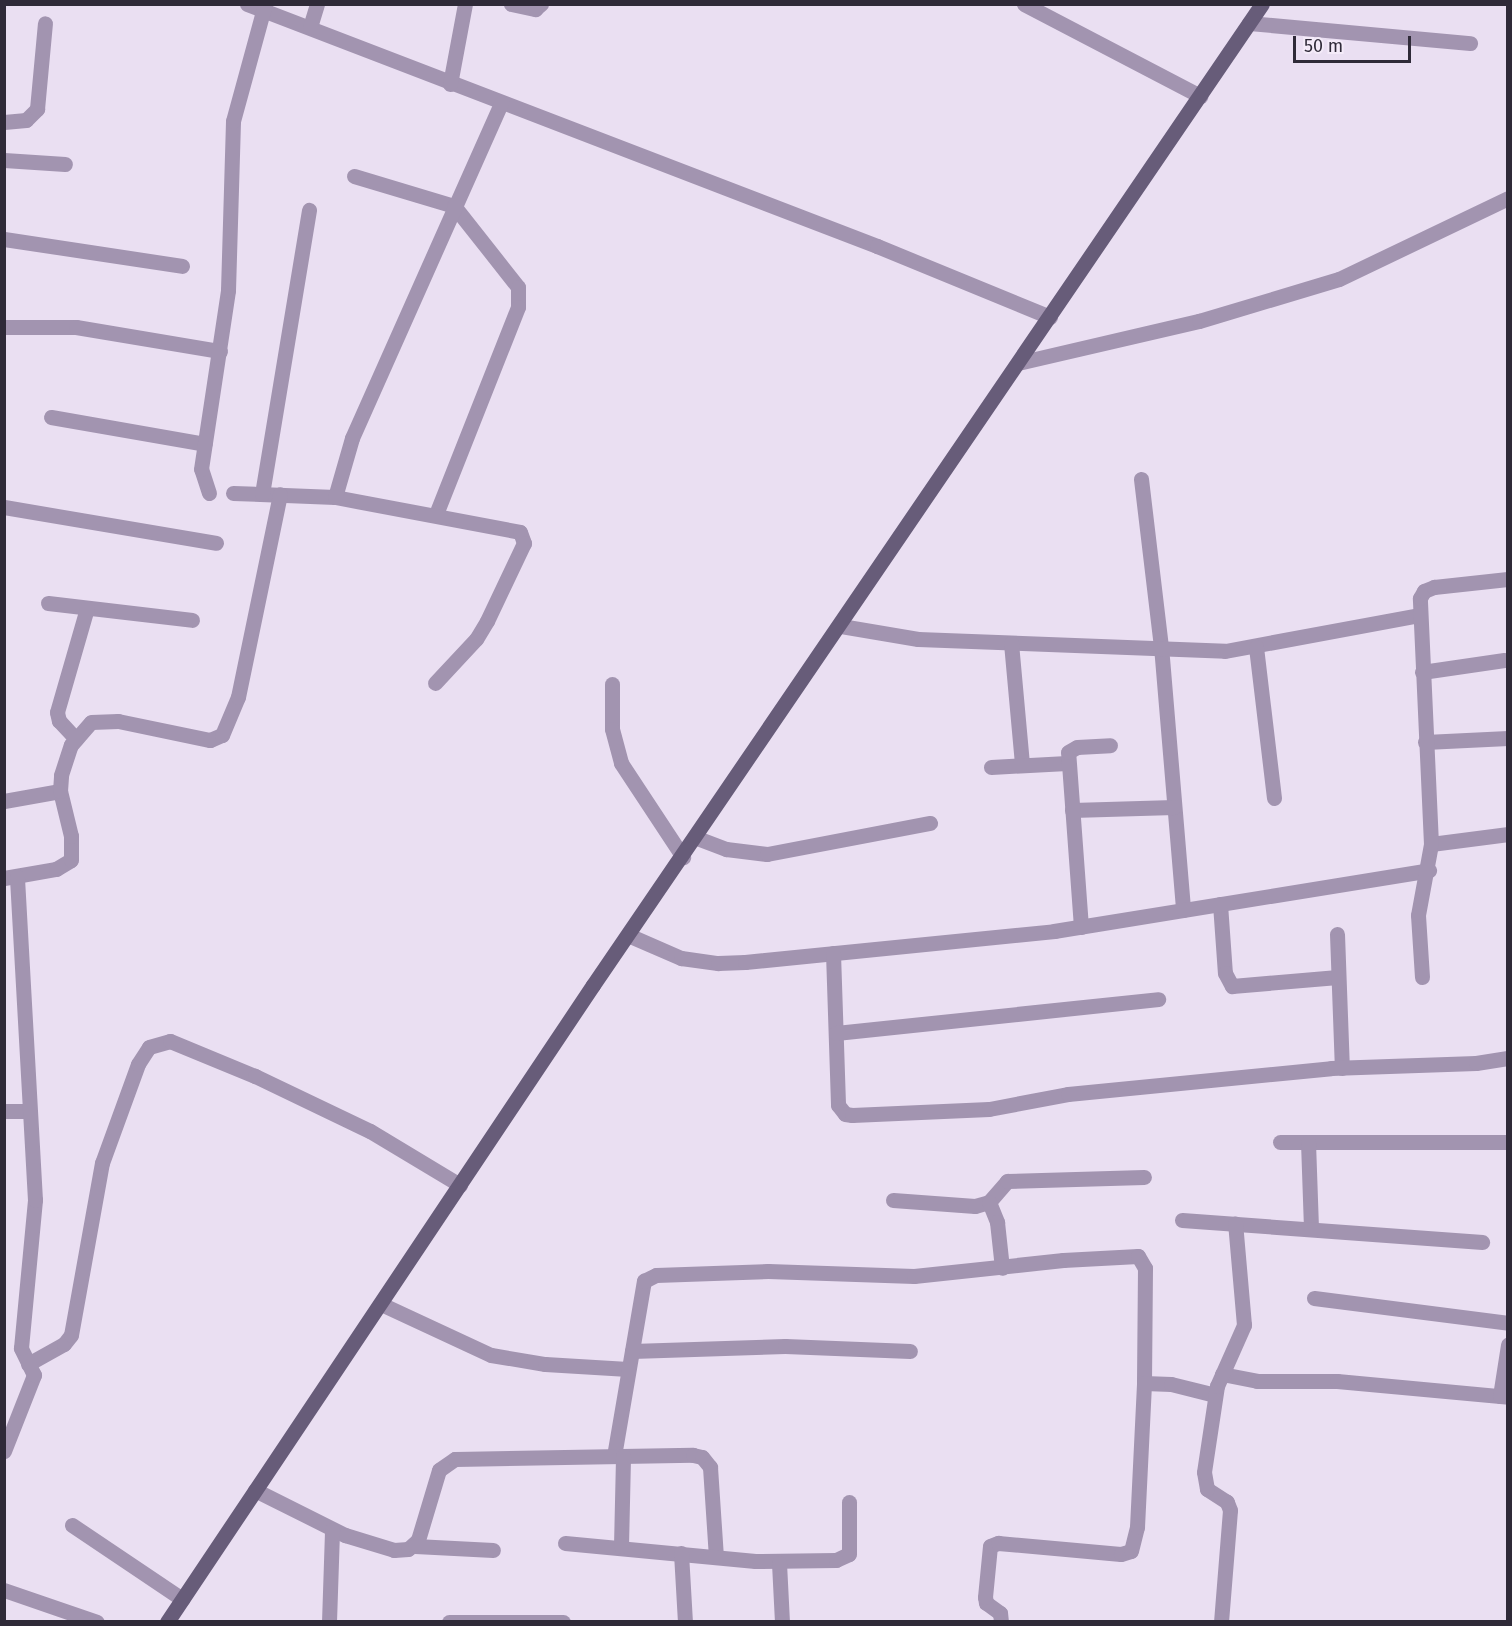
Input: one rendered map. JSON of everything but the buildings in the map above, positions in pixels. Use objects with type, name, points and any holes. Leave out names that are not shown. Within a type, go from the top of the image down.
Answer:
[{"type":"main road","points":[[167,1622],[628,935],[841,626],[1262,4]]},
{"type":"street","points":[[247,4],[264,7],[450,84],[867,242],[1050,317]]},
{"type":"street","points":[[310,27],[317,4]]},
{"type":"street","points":[[450,84],[465,4]]},
{"type":"street","points":[[511,4],[525,9],[541,4]]},
{"type":"street","points":[[1024,4],[1200,96]]},
{"type":"street","points":[[209,493],[201,469],[228,290],[233,121],[264,7]]},
{"type":"street","points":[[4,122],[26,120],[38,109],[45,23]]},
{"type":"street","points":[[1249,23],[1470,44]]},
{"type":"street","points":[[334,497],[352,438],[501,103]]},
{"type":"street","points":[[4,160],[65,164]]},
{"type":"street","points":[[354,176],[454,206],[518,287],[520,297],[436,514]]},
{"type":"street","points":[[1018,363],[1199,321],[1339,279],[1508,198]]},
{"type":"street","points":[[262,494],[309,210]]},
{"type":"street","points":[[4,239],[182,266]]},
{"type":"street","points":[[4,327],[76,327],[220,351]]},
{"type":"street","points":[[51,417],[205,444]]},
{"type":"street","points":[[1141,479],[1161,646],[1183,910]]},
{"type":"street","points":[[233,493],[334,497],[436,514],[520,532],[524,543],[476,639],[435,683]]},
{"type":"street","points":[[4,1451],[33,1384],[21,1348],[35,1200],[11,878],[56,869],[71,860],[71,836],[60,791],[67,752],[76,739],[98,719],[210,740],[222,735],[238,697],[280,494]]},
{"type":"street","points":[[4,507],[216,543]]},
{"type":"street","points":[[1422,978],[1418,915],[1429,870],[1431,844],[1419,615],[1424,591],[1508,579]]},
{"type":"street","points":[[48,603],[192,620]]},
{"type":"street","points":[[76,739],[59,721],[57,712],[87,608]]},
{"type":"street","points":[[841,626],[918,639],[1161,646],[1225,651],[1419,615]]},
{"type":"street","points":[[1011,643],[1022,765]]},
{"type":"street","points":[[1256,647],[1274,798]]},
{"type":"street","points":[[1422,672],[1504,660]]},
{"type":"street","points":[[612,684],[612,729],[621,763],[683,857]]},
{"type":"street","points":[[1425,742],[1508,738]]},
{"type":"street","points":[[1081,927],[1067,763],[1071,748],[1110,745]]},
{"type":"street","points":[[991,767],[1067,763]]},
{"type":"street","points":[[4,801],[60,791]]},
{"type":"street","points":[[1071,810],[1174,807]]},
{"type":"street","points":[[696,838],[726,849],[767,854],[930,823]]},
{"type":"street","points":[[1431,844],[1508,834]]},
{"type":"street","points":[[628,935],[668,954],[699,962],[833,953],[1081,927],[1429,870]]},
{"type":"street","points":[[1220,904],[1225,973],[1232,986],[1338,977]]},
{"type":"street","points":[[1336,933],[1342,1068]]},
{"type":"street","points":[[833,953],[838,1105],[845,1114],[990,1109],[1068,1094],[1342,1068],[1476,1063],[1508,1058]]},
{"type":"street","points":[[836,1034],[1158,999]]},
{"type":"street","points":[[28,1364],[64,1344],[71,1335],[102,1163],[138,1064],[149,1047],[170,1041],[255,1076],[370,1131],[460,1185]]},
{"type":"street","points":[[4,1111],[29,1111]]},
{"type":"street","points":[[1280,1142],[1508,1142]]},
{"type":"street","points":[[1308,1142],[1311,1227]]},
{"type":"street","points":[[893,1200],[964,1206],[988,1202],[1007,1181],[1144,1177]]},
{"type":"street","points":[[988,1202],[996,1222],[1002,1268]]},
{"type":"street","points":[[1182,1220],[1311,1227],[1482,1242]]},
{"type":"street","points":[[1221,1622],[1230,1510],[1227,1502],[1207,1489],[1204,1472],[1215,1395],[1244,1325],[1245,1311],[1235,1223]]},
{"type":"street","points":[[621,1546],[618,1456],[628,1369],[644,1281],[649,1276],[768,1270],[914,1275],[1130,1256],[1143,1260],[1144,1383],[1134,1547],[1121,1554],[993,1544],[989,1549],[985,1597],[986,1603],[1000,1613],[1001,1622]]},
{"type":"street","points":[[1314,1298],[1508,1323]]},
{"type":"street","points":[[381,1304],[491,1355],[545,1364],[628,1369]]},
{"type":"street","points":[[632,1352],[785,1346],[910,1351]]},
{"type":"street","points":[[1222,1374],[1257,1381],[1337,1381],[1504,1396],[1507,1349]]},
{"type":"street","points":[[1144,1383],[1171,1384],[1215,1395]]},
{"type":"street","points":[[415,1546],[439,1470],[454,1459],[693,1455],[707,1461],[716,1557]]},
{"type":"street","points":[[255,1490],[332,1530],[394,1550],[415,1546],[493,1550]]},
{"type":"street","points":[[565,1543],[621,1546],[779,1563],[836,1560],[849,1554],[849,1502]]},
{"type":"street","points":[[72,1525],[182,1599]]},
{"type":"street","points":[[328,1622],[332,1530]]},
{"type":"street","points":[[681,1553],[685,1622]]},
{"type":"street","points":[[779,1563],[782,1622]]},
{"type":"street","points":[[4,1590],[96,1622]]},
{"type":"street","points":[[449,1622],[563,1622]]}]
